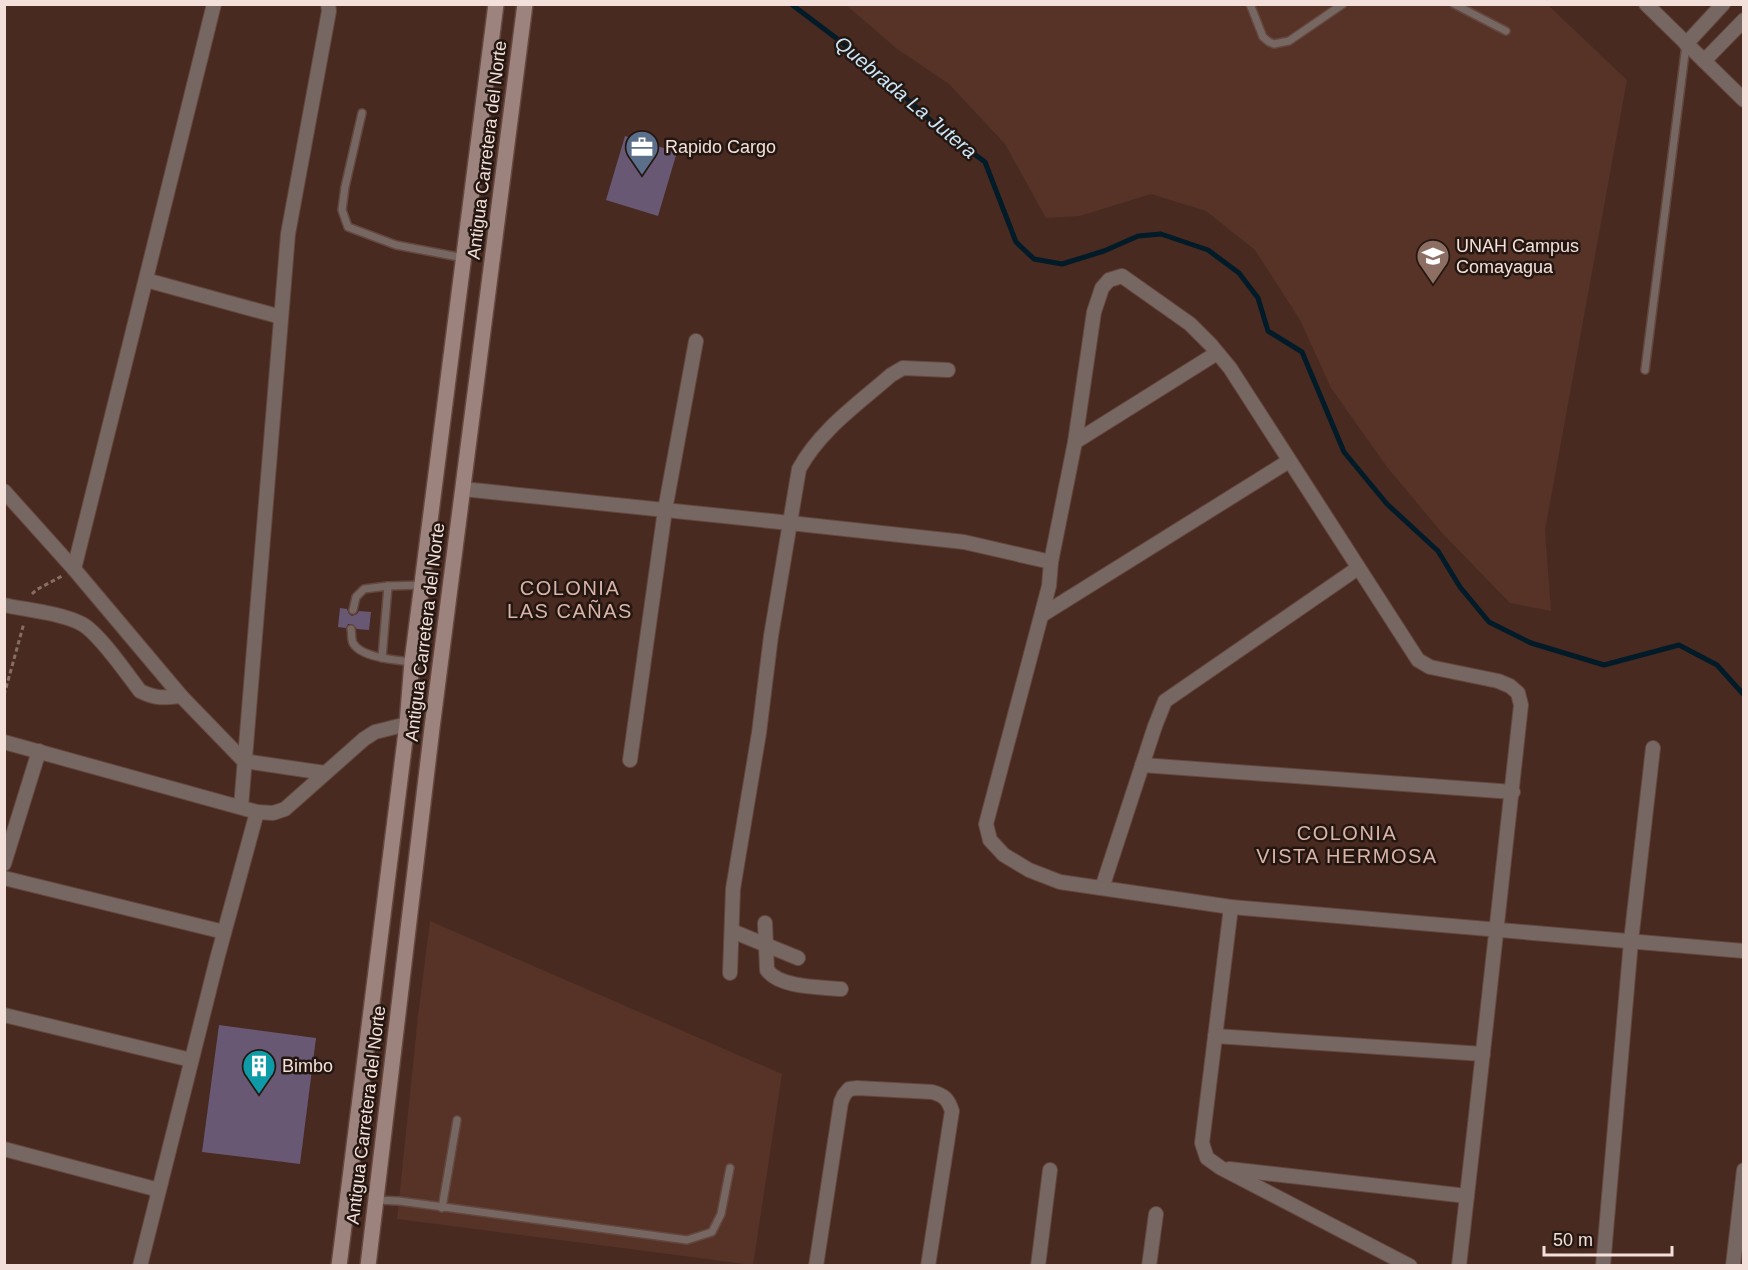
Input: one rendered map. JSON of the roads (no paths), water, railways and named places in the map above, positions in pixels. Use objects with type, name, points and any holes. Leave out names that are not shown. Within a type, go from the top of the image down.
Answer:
[{"type":"main road","name":"Antigua Carretera del Norte","points":[[339,1266],[412,662],[496,4]]},
{"type":"main road","name":"Antigua Carretera del Norte","points":[[368,1266],[525,4]]},
{"type":"street","points":[[74,569],[214,4]]},
{"type":"street","points":[[241,807],[288,234],[329,11],[328,4]]},
{"type":"street","points":[[1646,4],[1743,100]]},
{"type":"street","points":[[1686,44],[1723,4]]},
{"type":"street","points":[[1704,61],[1743,20]]},
{"type":"street","points":[[1459,1266],[1497,929],[1513,792],[1521,705],[1518,693],[1510,686],[1498,681],[1430,667],[1418,660],[1230,368],[1218,353],[1190,324],[1122,276],[1109,280],[1102,288],[1094,312],[1074,442],[1051,562],[1049,586],[986,824],[990,840],[1004,855],[1029,870],[1060,882],[1231,907],[1497,929],[1743,951]]},
{"type":"street","points":[[146,280],[281,317]]},
{"type":"street","points":[[630,760],[665,510],[696,340]]},
{"type":"street","points":[[1074,442],[1218,353]]},
{"type":"street","points":[[730,973],[733,889],[759,733],[771,636],[799,470],[809,451],[824,433],[891,375],[903,368],[948,370]]},
{"type":"street","points":[[1042,615],[1289,461]]},
{"type":"street","points":[[463,489],[964,542],[1051,562]]},
{"type":"street","points":[[4,491],[74,569],[181,696],[244,761],[325,773]]},
{"type":"street","points":[[1102,888],[1165,701],[1358,568]]},
{"type":"street","points":[[4,605],[66,617],[83,624],[94,634],[140,691],[160,698],[181,696]]},
{"type":"street","points":[[4,742],[257,812],[273,813],[285,809],[364,739],[375,732],[406,724]]},
{"type":"street","points":[[1603,1266],[1631,941],[1653,748]]},
{"type":"street","points":[[4,864],[39,752]]},
{"type":"street","points":[[1142,765],[1513,792]]},
{"type":"street","points":[[140,1266],[191,1060],[257,812]]},
{"type":"street","points":[[4,878],[224,932]]},
{"type":"street","points":[[1231,907],[1202,1143],[1207,1158],[1221,1168],[1410,1266]]},
{"type":"street","points":[[765,923],[767,970],[771,975],[792,984],[840,989]]},
{"type":"street","points":[[732,931],[798,958]]},
{"type":"street","points":[[4,1015],[191,1060]]},
{"type":"street","points":[[1215,1036],[1483,1054]]},
{"type":"street","points":[[816,1266],[841,1102],[849,1089],[857,1088],[942,1094],[952,1110],[928,1266]]},
{"type":"street","points":[[4,1149],[159,1190]]},
{"type":"street","points":[[1221,1168],[1467,1196]]},
{"type":"street","points":[[1038,1266],[1050,1170]]},
{"type":"street","points":[[1733,1266],[1743,1170]]},
{"type":"street","points":[[1149,1266],[1156,1214]]},
{"type":"lane","points":[[1250,4],[1263,37],[1274,44],[1289,41],[1343,4]]},
{"type":"lane","points":[[1454,4],[1506,31]]},
{"type":"lane","points":[[1645,370],[1686,44]]},
{"type":"lane","points":[[362,113],[342,210],[348,226],[396,245],[464,258]]},
{"type":"lane","points":[[353,610],[357,597],[364,589],[422,585]]},
{"type":"lane","points":[[382,658],[388,586]]},
{"type":"lane","points":[[351,629],[353,643],[360,650],[382,658],[412,662]]},
{"type":"lane","points":[[442,1208],[457,1120]]},
{"type":"lane","points":[[376,1200],[399,1201],[687,1240],[712,1232],[721,1214],[730,1168]]},
{"type":"waterway","name":"Quebrada La Jutera","points":[[791,4],[860,56],[939,128],[985,162],[1016,242],[1034,259],[1062,264],[1104,251],[1138,236],[1161,234],[1208,250],[1239,273],[1258,298],[1268,331],[1302,352],[1344,452],[1387,504],[1438,551],[1460,587],[1489,622],[1531,643],[1604,665],[1679,645],[1717,665],[1744,695]]},
{"type":"place","name":"Rapido Cargo","points":[[642,176]]},
{"type":"place","name":"UNAH Campus Comayagua","points":[[1433,285]]},
{"type":"place","name":"Bimbo","points":[[259,1095]]},
{"type":"district","name":"COLONIA LAS CAÑAS","points":[[570,600]]},
{"type":"district","name":"COLONIA VISTA HERMOSA","points":[[1347,844]]}]
